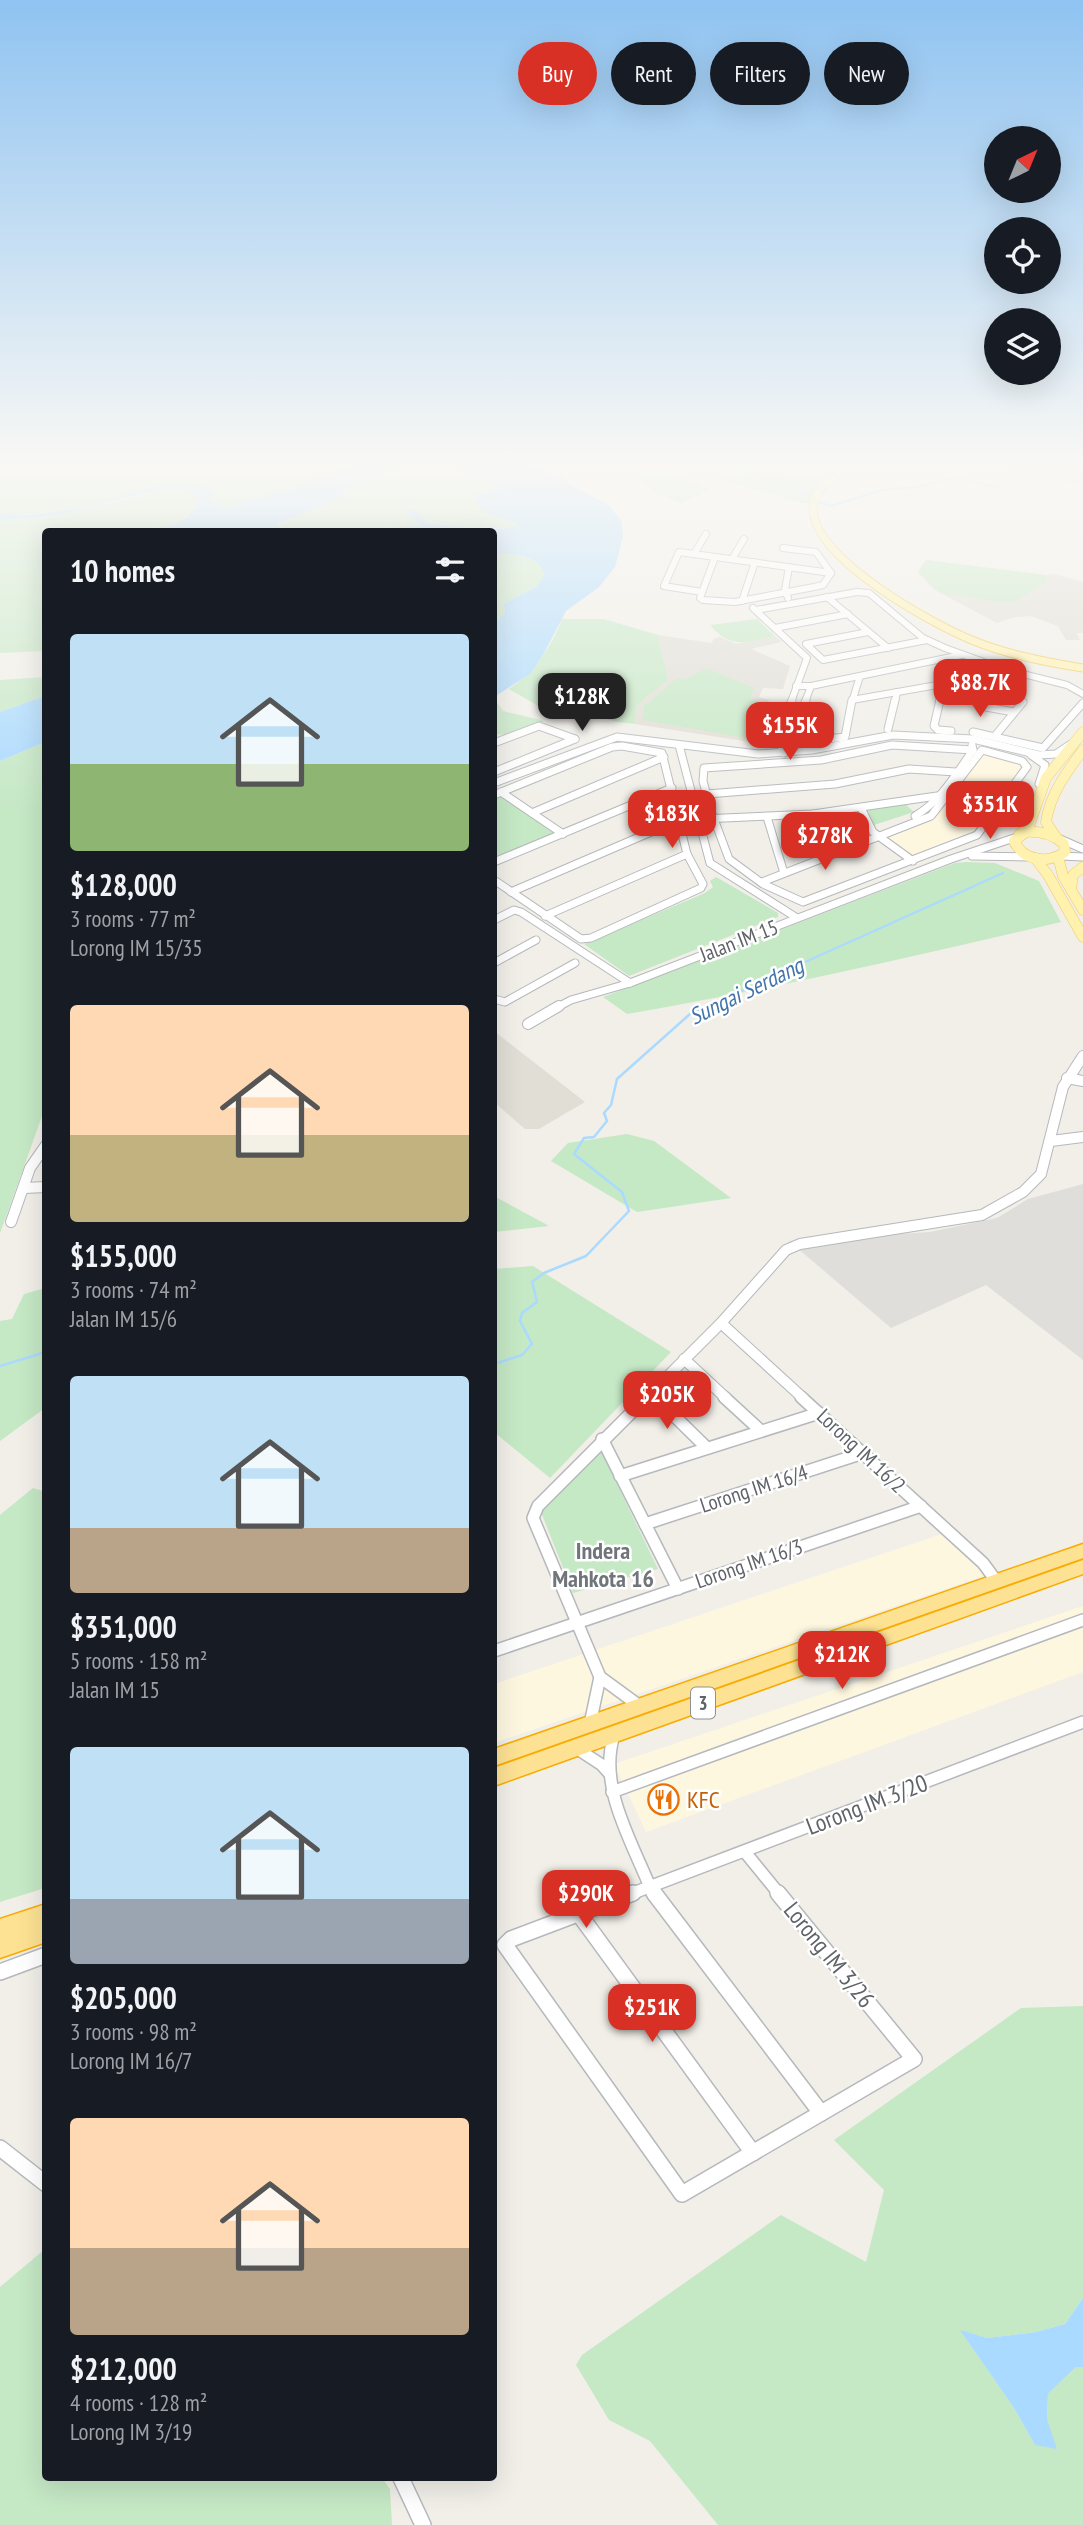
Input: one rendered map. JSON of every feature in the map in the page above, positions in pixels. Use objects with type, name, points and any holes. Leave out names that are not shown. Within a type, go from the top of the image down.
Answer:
[{"type":"highway","name":"3","points":[[497,1757],[1083,1551]]},
{"type":"highway","name":"3","points":[[497,1776],[1083,1567]]},
{"type":"highway","points":[[0,1929],[42,1915]]},
{"type":"highway","points":[[0,1948],[42,1933]]},
{"type":"main road","points":[[867,578],[914,613],[976,642],[1004,651],[1083,667]]},
{"type":"main road","points":[[878,578],[914,608],[956,629],[1000,646],[1083,667]]},
{"type":"main road","points":[[1080,736],[1046,778],[1029,826],[1018,836],[1015,846],[1033,858],[1048,874],[1083,937]]},
{"type":"main road","points":[[1033,858],[1059,856],[1065,849],[1046,822],[1049,804],[1057,786],[1083,750]]},
{"type":"main road","points":[[1018,836],[1035,832],[1058,838]]},
{"type":"main road","points":[[1059,856],[1071,891],[1083,910]]},
{"type":"main road","points":[[1071,891],[1073,875],[1083,867]]},
{"type":"street","points":[[667,578],[664,585],[667,588],[731,602],[856,585],[864,583],[867,578]]},
{"type":"street","points":[[701,595],[707,578]]},
{"type":"street","points":[[742,601],[750,578]]},
{"type":"street","points":[[787,596],[788,578]]},
{"type":"street","points":[[753,608],[823,585],[828,578]]},
{"type":"street","points":[[856,585],[880,589]]},
{"type":"street","points":[[720,608],[753,608],[857,592],[869,593],[927,640],[1003,669],[1067,685],[1083,694]]},
{"type":"street","points":[[827,597],[888,648]]},
{"type":"street","points":[[736,752],[767,751],[779,736],[807,658],[753,608]]},
{"type":"street","points":[[775,628],[848,614]]},
{"type":"street","points":[[868,632],[806,644],[820,659],[827,659],[927,640]]},
{"type":"street","points":[[796,686],[860,677],[961,655]]},
{"type":"street","points":[[852,700],[943,684],[1003,669]]},
{"type":"street","points":[[811,686],[791,739],[794,743],[845,737],[852,700],[860,677]]},
{"type":"street","points":[[943,684],[934,727],[995,736],[1034,748],[1043,748],[1083,703]]},
{"type":"street","points":[[888,729],[897,692]]},
{"type":"street","points":[[995,736],[1023,702],[1003,694]]},
{"type":"street","points":[[986,707],[1014,712]]},
{"type":"street","points":[[497,742],[539,726],[575,739],[497,771]]},
{"type":"street","points":[[497,782],[614,737],[736,752],[783,753],[890,735],[968,738],[1051,755],[1062,752],[1080,736]]},
{"type":"street","points":[[779,736],[784,744],[794,749],[820,748]]},
{"type":"street","points":[[779,736],[783,753]]},
{"type":"street","points":[[968,738],[973,750]]},
{"type":"street","points":[[679,745],[710,863],[797,918]]},
{"type":"street","points":[[876,834],[931,816],[982,750],[1022,761],[1027,767],[977,835],[803,902],[793,900],[731,862],[707,794],[702,769],[821,760],[892,745],[973,750]]},
{"type":"street","points":[[497,793],[612,747],[622,746],[663,755]]},
{"type":"street","points":[[1015,749],[1038,758],[1045,765],[1038,798]]},
{"type":"street","points":[[762,882],[831,855],[922,813],[973,750]]},
{"type":"street","points":[[497,882],[576,938],[591,938],[701,888],[703,884],[687,854],[663,755]]},
{"type":"street","points":[[532,813],[663,755]]},
{"type":"street","points":[[707,794],[835,784],[909,769],[956,772]]},
{"type":"street","points":[[497,861],[672,788]]},
{"type":"street","points":[[497,793],[563,834]]},
{"type":"street","points":[[511,892],[679,820],[813,814],[937,796]]},
{"type":"street","points":[[861,808],[876,834],[913,861]]},
{"type":"street","points":[[813,814],[831,855]]},
{"type":"street","points":[[767,817],[784,873]]},
{"type":"street","name":"Jalan IM 15","points":[[528,1024],[571,1000],[630,983],[951,859],[1018,836]]},
{"type":"street","points":[[1058,838],[1083,849]]},
{"type":"street","points":[[545,916],[687,854]]},
{"type":"street","name":"Jalan IM 15","points":[[951,859],[985,855],[1033,858]]},
{"type":"street","points":[[1059,856],[1083,857]]},
{"type":"street","points":[[497,919],[514,911],[521,912],[630,983]]},
{"type":"street","points":[[497,961],[536,940]]},
{"type":"street","points":[[497,1000],[505,1002],[575,963]]},
{"type":"street","points":[[642,1707],[600,1677],[533,1518],[542,1501],[721,1323],[792,1246],[970,1218],[992,1211],[1023,1192],[1041,1174],[1067,1078],[1083,1056]]},
{"type":"street","points":[[1067,1078],[1083,1081]]},
{"type":"street","points":[[1051,1141],[1083,1137]]},
{"type":"street","points":[[10,1222],[42,1147]]},
{"type":"street","points":[[24,1188],[42,1187]]},
{"type":"street","name":"Lorong IM 16/2","points":[[721,1323],[983,1563],[997,1581]]},
{"type":"street","points":[[684,1359],[761,1431]]},
{"type":"street","points":[[650,1392],[707,1448]]},
{"type":"street","points":[[620,1476],[819,1413]]},
{"type":"street","points":[[602,1439],[678,1589]]},
{"type":"street","name":"Lorong IM 16/4","points":[[645,1524],[863,1453]]},
{"type":"street","name":"Lorong IM 16/3","points":[[497,1649],[921,1506]]},
{"type":"street","points":[[612,1792],[1083,1620]]},
{"type":"street","points":[[590,1724],[600,1677]]},
{"type":"street","name":"Lorong IM 3/20","points":[[753,2153],[682,2194],[505,1945],[511,1939],[1083,1722]]},
{"type":"street","points":[[579,1914],[753,2153],[821,2113],[650,1887],[612,1792],[610,1748],[614,1735]]},
{"type":"street","points":[[576,1748],[602,1765],[610,1774]]},
{"type":"street","name":"Lorong IM 3/26","points":[[745,1852],[914,2059],[821,2113]]},
{"type":"street","points":[[0,1972],[42,1956]]},
{"type":"street","points":[[0,2148],[42,2182]]},
{"type":"street","points":[[402,2481],[424,2525]]},
{"type":"shaded area","points":[[923,578],[1068,578],[1083,582],[1083,633],[1076,633],[1080,640],[1066,640],[1058,626],[1031,616],[1015,617],[997,623],[933,589]]},
{"type":"shaded area","points":[[658,635],[711,643],[720,637],[736,644],[775,636],[782,642],[751,649],[790,666],[783,689],[763,688],[759,697],[769,700],[750,742],[635,724],[637,705],[668,680]]},
{"type":"shaded area","points":[[986,746],[1033,762],[981,836],[917,864],[876,834],[930,813],[977,750]]},
{"type":"shaded area","points":[[497,1033],[585,1102],[539,1129],[525,1129],[497,1105]]},
{"type":"shaded area","points":[[1083,1184],[1083,1360],[986,1285],[891,1328],[789,1241],[930,1232],[997,1218],[1028,1199]]},
{"type":"shaded area","points":[[954,1530],[998,1571],[497,1742],[497,1683]]},
{"type":"shaded area","points":[[1083,1606],[1083,1672],[646,1832],[614,1764]]},
{"type":"green space","points":[[0,578],[42,578],[42,651],[0,653]]},
{"type":"green space","points":[[497,578],[542,578],[537,586],[504,604],[505,613],[497,620]]},
{"type":"green space","points":[[924,578],[1046,578],[1047,582],[1011,604],[940,593]]},
{"type":"green space","points":[[562,619],[604,619],[658,635],[668,680],[637,705],[635,724],[617,722],[560,706],[540,707],[509,689],[541,658]]},
{"type":"green space","points":[[757,619],[775,636],[748,642],[732,641],[710,625]]},
{"type":"green space","points":[[706,668],[754,688],[750,698],[762,702],[746,738],[643,720],[644,706],[678,678],[685,680]]},
{"type":"green space","points":[[42,677],[42,697],[0,712],[0,680]]},
{"type":"green space","points":[[497,702],[503,711],[545,721],[506,735],[497,734]]},
{"type":"green space","points":[[42,743],[42,1116],[0,1233],[0,761]]},
{"type":"green space","points":[[501,792],[563,834],[497,858],[497,794]]},
{"type":"green space","points":[[904,803],[914,812],[874,825],[868,811]]},
{"type":"green space","points":[[955,863],[995,863],[1039,881],[1061,922],[845,971],[627,1014],[603,997]]},
{"type":"green space","points":[[716,877],[778,913],[778,917],[629,976],[584,944],[705,893],[713,887],[710,881]]},
{"type":"green space","points":[[627,1134],[654,1141],[731,1198],[637,1212],[551,1161],[568,1143]]},
{"type":"green space","points":[[497,1198],[549,1226],[497,1232]]},
{"type":"green space","points":[[533,1266],[671,1352],[550,1478],[497,1434],[497,1269]]},
{"type":"green space","points":[[42,1289],[42,1410],[0,1441],[0,1321],[12,1319],[24,1294]]},
{"type":"green space","points":[[601,1451],[658,1569],[573,1593],[541,1512]]},
{"type":"green space","points":[[33,1488],[42,1491],[42,1889],[0,1902],[0,1515]]},
{"type":"green space","points":[[1083,2006],[1083,2298],[1065,2324],[1036,2332],[987,2338],[961,2331],[1014,2408],[1035,2445],[1047,2420],[1048,2394],[1076,2367],[1083,2367],[1083,2525],[718,2525],[650,2441],[609,2420],[576,2365],[582,2355],[781,2215],[866,2262],[884,2190],[834,2140],[1021,2008]]},
{"type":"green space","points":[[42,2252],[42,2481],[384,2481],[390,2489],[392,2525],[0,2525],[0,2287]]},
{"type":"water","points":[[542,578],[606,578],[599,587],[566,611],[530,674],[497,695],[497,620],[505,613],[504,604],[537,586]]},
{"type":"water","points":[[42,697],[42,743],[0,761],[0,712]]},
{"type":"water","points":[[1083,2298],[1083,2367],[1076,2367],[1048,2394],[1047,2420],[1057,2449],[1035,2445],[1014,2408],[960,2330],[987,2338],[1036,2332],[1065,2324]]},
{"type":"waterway","name":"Sungai Serdang","points":[[703,1008],[1003,873]]},
{"type":"waterway","name":"Sungai Serdang","points":[[497,1363],[522,1355],[532,1344],[520,1321],[522,1313],[537,1302],[532,1282],[544,1273],[586,1256],[629,1211],[622,1192],[574,1154],[584,1138],[594,1137],[607,1121],[604,1113],[611,1105],[617,1079],[690,1014],[707,1006]]},
{"type":"waterway","name":"Sungai Serdang","points":[[0,1366],[42,1353]]},
{"type":"place","name":"KFC","points":[[664,1800]]},
{"type":"district","name":"Indera Mahkota 16","points":[[603,1565]]}]
